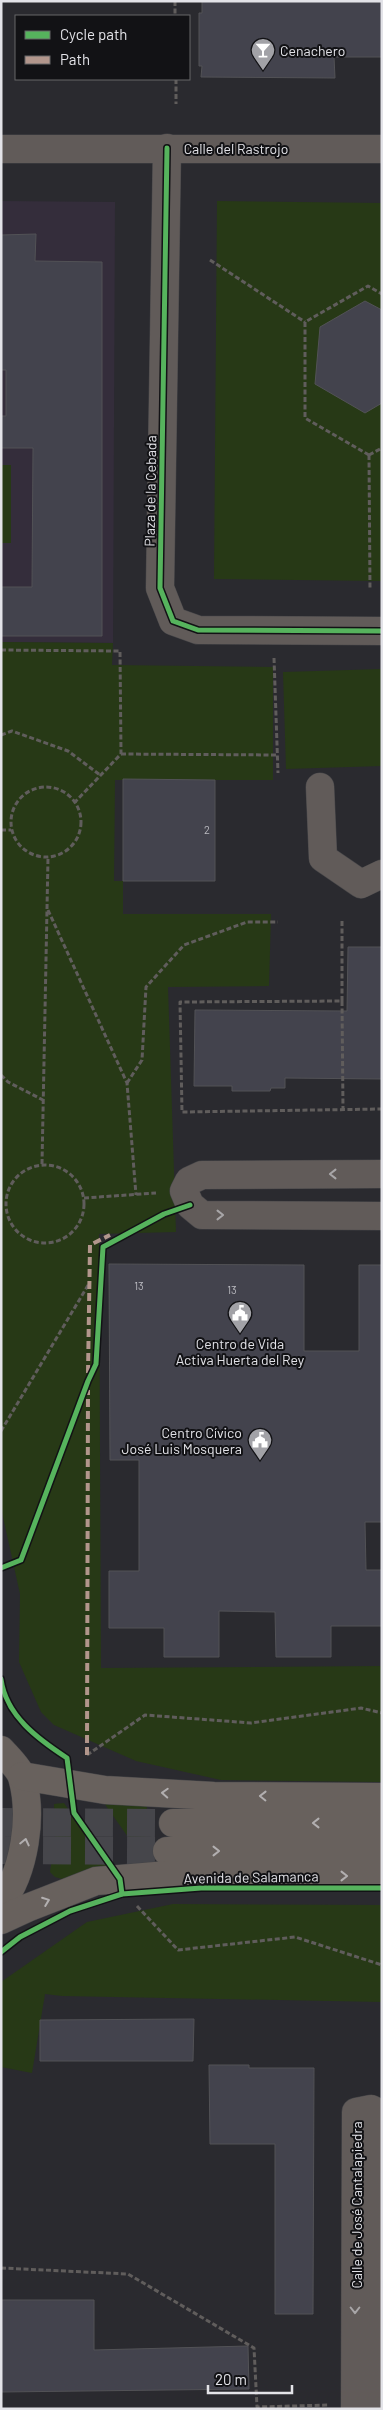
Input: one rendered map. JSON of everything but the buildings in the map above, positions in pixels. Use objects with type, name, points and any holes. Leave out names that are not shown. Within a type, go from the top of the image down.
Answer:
[{"type":"highway","points":[[1,1750],[22,1776],[27,1835],[17,1871],[1,1903]]},
{"type":"highway","points":[[22,1776],[105,1790],[214,1796],[382,1797]]},
{"type":"highway","points":[[173,1824],[382,1822]]},
{"type":"highway","name":"Avenida de Salamanca","points":[[167,1851],[382,1851]]},
{"type":"highway","points":[[1,1920],[96,1881],[167,1875],[382,1875]]},
{"type":"street","name":"Calle del Rastrojo","points":[[1,148],[382,149]]},
{"type":"street","name":"Plaza de la Cebada","points":[[167,148],[160,588],[173,621],[198,630],[382,631]]},
{"type":"street","points":[[320,787],[323,858],[361,884],[382,874]]},
{"type":"street","points":[[382,1174],[202,1175],[190,1181],[184,1191],[190,1205],[202,1215],[382,1216]]},
{"type":"street","name":"Calle de José Cantalapiedra","points":[[371,2109],[381,2114],[363,2407],[356,2112],[371,2109]]},
{"type":"path","points":[[175,1],[175,15]]},
{"type":"path","points":[[176,80],[176,104]]},
{"type":"path","points":[[210,260],[305,322]]},
{"type":"path","points":[[305,322],[368,286],[382,294]]},
{"type":"path","points":[[305,322],[305,418],[370,455]]},
{"type":"path","points":[[370,455],[382,448]]},
{"type":"path","points":[[370,455],[370,590]]},
{"type":"path","points":[[1,650],[120,651],[121,754],[75,802]]},
{"type":"path","points":[[274,652],[278,773]]},
{"type":"path","points":[[1,735],[12,731],[68,751],[100,776]]},
{"type":"path","points":[[121,754],[277,755]]},
{"type":"path","points":[[43,786],[55,788],[67,793],[75,802],[81,813],[82,825],[78,837],[71,848],[60,855],[48,858],[35,856],[24,850],[15,841],[11,830],[11,817],[14,806],[22,796],[32,789],[43,786]]},
{"type":"path","points":[[1,830],[11,830]]},
{"type":"path","points":[[42,1164],[48,858]]},
{"type":"path","points":[[47,908],[127,1083],[136,1195],[84,1198]]},
{"type":"path","points":[[342,921],[343,1109]]},
{"type":"path","points":[[127,1083],[142,1060],[146,987],[184,945],[247,922],[278,922]]},
{"type":"path","points":[[342,1001],[180,1002],[182,1112],[382,1108]]},
{"type":"path","points":[[1,1075],[8,1082],[43,1100]]},
{"type":"path","points":[[42,1164],[54,1165],[74,1177],[84,1198],[84,1210],[74,1231],[64,1239],[52,1243],[39,1243],[27,1240],[9,1222],[3,1210],[10,1184],[18,1174],[30,1167],[42,1164]]},
{"type":"path","points":[[1,1431],[90,1282]]},
{"type":"path","points":[[87,1755],[145,1715],[251,1723],[360,1708],[382,1714]]},
{"type":"path","points":[[135,1904],[178,1950],[295,1936],[382,1965]]},
{"type":"path","points":[[1,2268],[128,2274],[254,2348],[257,2407],[363,2407]]},
{"type":"shaded area","points":[[1,201],[115,202],[113,643],[1,642]]},
{"type":"green space","points":[[217,201],[382,203],[382,581],[214,579]]},
{"type":"green space","points":[[1,465],[11,465],[11,543],[1,543]]},
{"type":"green space","points":[[1,642],[113,643],[112,665],[273,667],[273,780],[115,780],[114,881],[123,881],[123,914],[271,914],[269,986],[168,987],[176,1232],[99,1234],[101,1668],[382,1666],[382,1782],[221,1780],[136,1761],[54,1725],[41,1712],[19,1662],[20,1594],[1,1508]]},
{"type":"green space","points":[[382,669],[382,766],[286,769],[283,672]]},
{"type":"green space","points":[[64,1803],[108,1868],[62,1879],[55,1877],[50,1872],[55,1837],[54,1804]]},
{"type":"green space","points":[[104,1803],[147,1803],[145,1861]]},
{"type":"green space","points":[[173,1904],[382,1905],[382,2002],[62,1996],[45,1994],[32,2073],[1,2067],[1,1982],[87,1922]]},
{"type":"tunnel","points":[[1,1822],[173,1823]]},
{"type":"tunnel","points":[[1,1850],[167,1851]]},
{"type":"marked path","points":[[88,1373],[90,1245],[110,1235]]},
{"type":"marked path","points":[[87,1755],[88,1390]]},
{"type":"cycle path","points":[[167,148],[160,588],[173,621],[198,630],[382,631]]},
{"type":"cycle path","points":[[1,1568],[21,1560],[96,1364],[103,1247],[164,1214],[190,1205]]},
{"type":"cycle path","points":[[1,1679],[4,1692],[16,1715],[45,1743],[67,1758],[74,1813],[120,1879],[122,1894]]},
{"type":"cycle path","points":[[1,1952],[20,1937],[70,1911],[122,1894],[201,1888],[382,1888]]},
{"type":"place","name":"Cenachero","points":[[263,71]]},
{"type":"place","name":"Centro de Vida Activa Huerta del Rey","points":[[240,1334]]},
{"type":"place","name":"Centro Cívico José Luis Mosquera","points":[[260,1461]]}]
